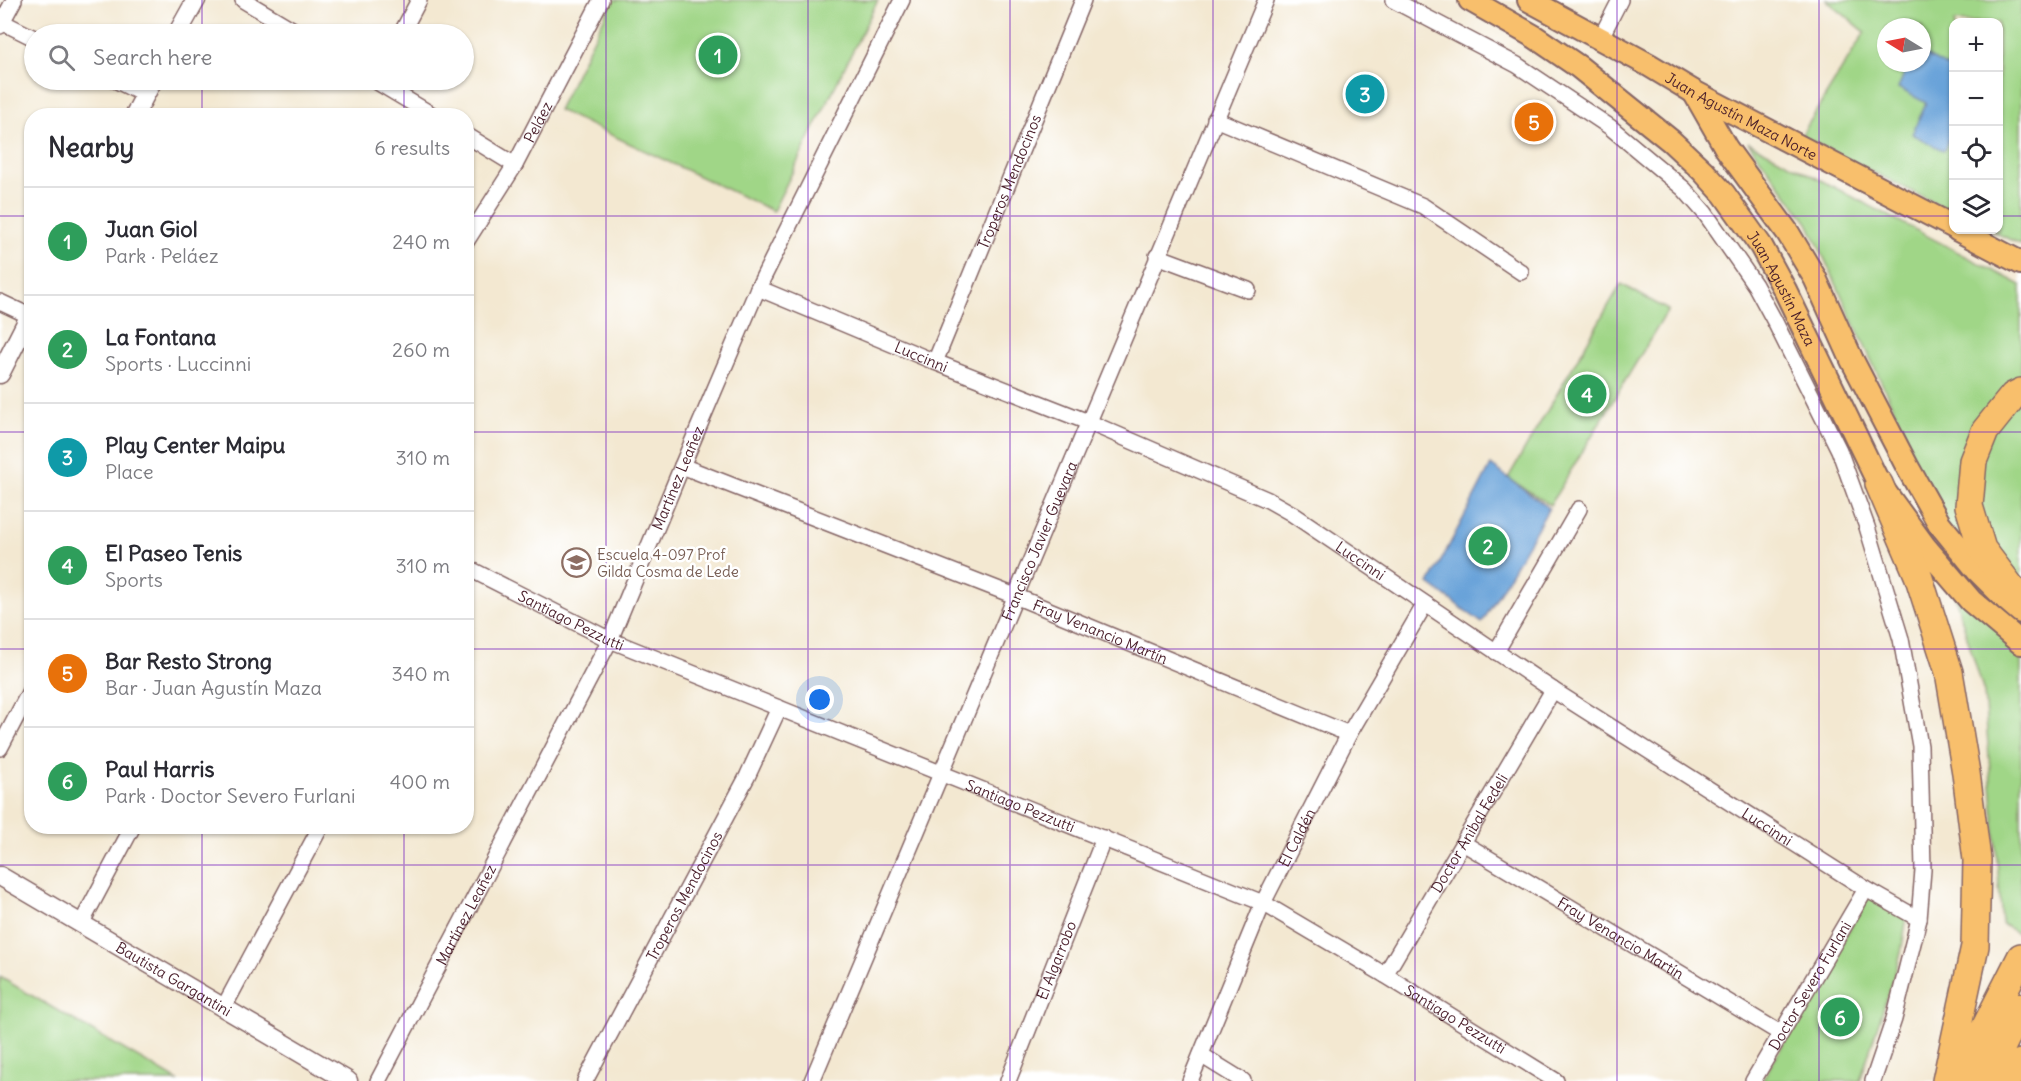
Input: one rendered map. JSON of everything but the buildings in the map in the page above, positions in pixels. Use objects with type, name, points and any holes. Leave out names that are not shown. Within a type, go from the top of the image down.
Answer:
[{"type":"highway","points":[[2021,392],[2013,396],[1985,431],[1973,462],[1969,506],[1982,549],[2021,597]]},
{"type":"highway","points":[[1879,484],[1918,575],[1949,672],[1966,773],[1977,860],[1975,945],[1946,1081]]},
{"type":"highway","points":[[1958,1081],[2021,957]]},
{"type":"highway","points":[[1985,1081],[2021,1007]]},
{"type":"highway","points":[[2005,1081],[2021,1063]]},
{"type":"main road","name":"Juan Agustín Maza","points":[[1470,0],[1535,37],[1578,67],[1671,141],[1724,194],[1761,246],[1785,290],[1879,484],[1925,547],[1971,601],[2021,643]]},
{"type":"main road","name":"Juan Agustín Maza Norte","points":[[1529,0],[1694,92],[1949,225]]},
{"type":"main road","name":"Juan Agustín Maza","points":[[1694,92],[1726,148],[1788,233],[1815,278],[1857,370],[1939,523],[1978,571],[2021,612]]},
{"type":"main road","points":[[1966,234],[2021,262]]},
{"type":"street","points":[[14,0],[1,23],[24,33]]},
{"type":"street","points":[[183,24],[196,0]]},
{"type":"street","points":[[243,0],[283,24]]},
{"type":"street","points":[[406,24],[419,0]]},
{"type":"street","name":"Peláez","points":[[474,229],[515,165],[601,0]]},
{"type":"street","name":"Martínez Leañez","points":[[378,1081],[610,640],[758,288],[902,0]]},
{"type":"street","name":"Troperos Mendocinos","points":[[935,362],[1083,0]]},
{"type":"street","name":"Francisco Javier Guevara","points":[[812,1081],[1266,0]]},
{"type":"street","points":[[1393,0],[1517,65],[1610,127],[1684,189],[1705,213],[1755,285],[1839,450],[1867,527],[1901,639],[1920,746],[1923,870],[1919,919],[1897,1008],[1873,1081]]},
{"type":"street","points":[[1600,39],[1620,0]]},
{"type":"street","points":[[138,108],[147,90]]},
{"type":"street","points":[[393,90],[421,108]]},
{"type":"street","points":[[1215,119],[1423,206],[1521,272]]},
{"type":"street","points":[[474,140],[515,165]]},
{"type":"street","points":[[1157,256],[1248,290]]},
{"type":"street","name":"Luccinni","points":[[758,288],[935,362],[1088,422],[1268,500],[1291,513],[1553,690],[1866,889],[1919,919]]},
{"type":"street","points":[[0,302],[24,312]]},
{"type":"street","points":[[0,374],[24,328]]},
{"type":"street","name":"Fray Venancio Martín","points":[[682,466],[1015,596],[1349,734]]},
{"type":"street","points":[[1496,652],[1579,509]]},
{"type":"street","name":"Santiago Pezzutti","points":[[474,571],[610,640],[1263,903],[1385,975],[1556,1081]]},
{"type":"street","name":"El Caldén","points":[[1190,1081],[1263,903],[1349,734],[1425,604]]},
{"type":"street","name":"Doctor Anibal Fedeli","points":[[1385,975],[1553,690]]},
{"type":"street","points":[[0,748],[24,702]]},
{"type":"street","name":"Troperos Mendocinos","points":[[585,1081],[747,777],[779,708]]},
{"type":"street","points":[[81,924],[129,834]]},
{"type":"street","points":[[224,1007],[317,834]]},
{"type":"street","name":"El Algarrobo","points":[[1008,1081],[1104,838]]},
{"type":"street","name":"Fray Venancio Martín","points":[[1463,843],[1780,1033]]},
{"type":"street","name":"Bautista Gargantini","points":[[0,876],[348,1081]]},
{"type":"street","name":"Doctor Severo Furlani","points":[[1753,1081],[1866,889]]},
{"type":"street","points":[[1201,1054],[1243,1081]]},
{"type":"green space","points":[[613,0],[878,0],[773,211],[558,110]]},
{"type":"green space","points":[[1826,0],[2021,0],[2021,245],[1998,234],[2003,234],[2003,18],[1949,18],[1949,210],[1801,136],[1865,32]]},
{"type":"green space","points":[[1748,142],[2021,285],[2021,935],[2002,924],[1984,693],[1908,440],[1808,223]]},
{"type":"green space","points":[[1621,284],[1668,310],[1550,505],[1508,478]]},
{"type":"green space","points":[[1869,895],[1907,916],[1901,953],[1860,1081],[1762,1081]]},
{"type":"green space","points":[[0,977],[178,1081],[0,1081]]},
{"type":"water","points":[[1931,58],[1949,68],[1949,139],[1944,151],[1912,134],[1926,103],[1898,88],[1905,72],[1931,72]]},
{"type":"water","points":[[1491,465],[1549,508],[1482,623],[1429,584]]},
{"type":"place","name":"Juan Giol","points":[[718,55]]},
{"type":"place","name":"Play Center Maipu","points":[[1365,94]]},
{"type":"place","name":"Bar Resto Strong","points":[[1534,122]]},
{"type":"place","name":"El Paseo Tenis","points":[[1587,394]]},
{"type":"place","name":"La Fontana","points":[[1488,546]]},
{"type":"place","name":"Escuela 4-097 Prof Gilda Cosma de Lede","points":[[576,563]]},
{"type":"place","name":"Paul Harris","points":[[1840,1017]]}]
